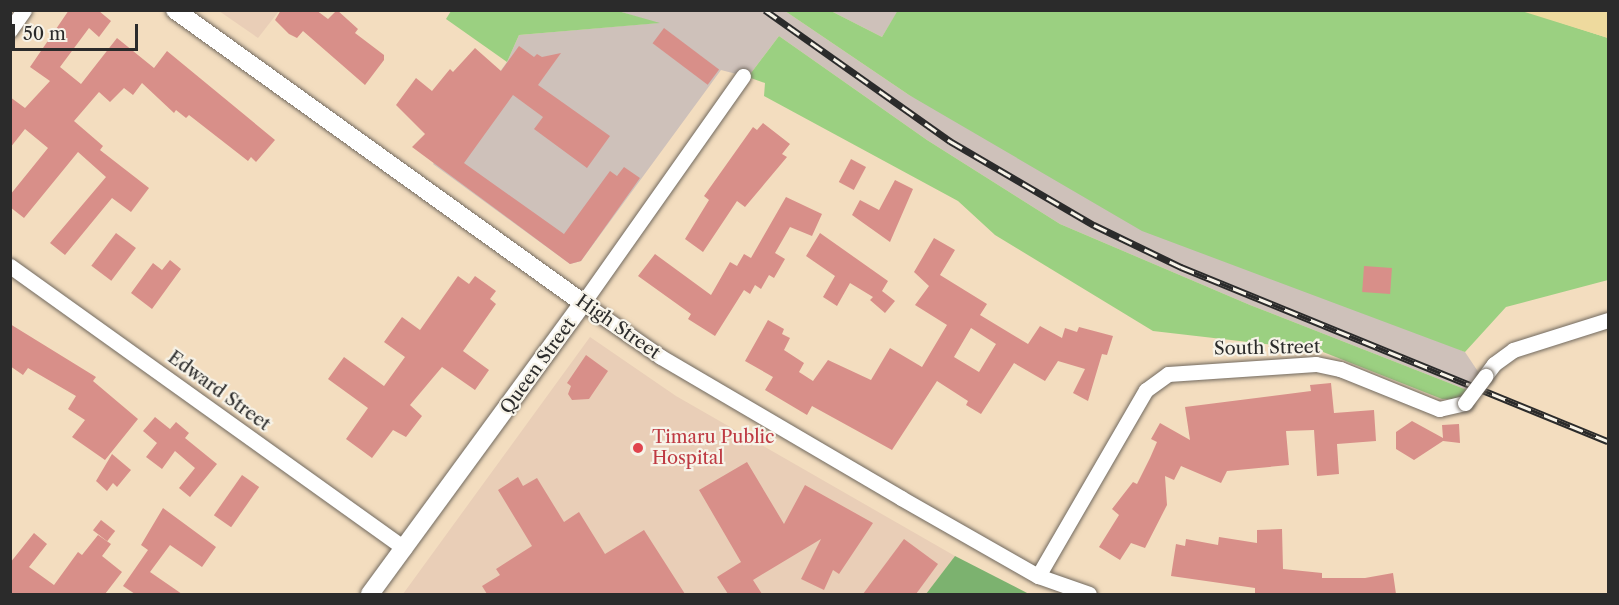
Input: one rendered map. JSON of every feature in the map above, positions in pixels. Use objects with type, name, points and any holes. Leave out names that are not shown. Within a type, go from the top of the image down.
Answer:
[{"type":"street","points":[[10,30],[24,10]]},
{"type":"street","name":"High Street","points":[[175,10],[668,362],[1038,576],[1089,594]]},
{"type":"street","name":"Queen Street","points":[[370,594],[584,303],[743,76]]},
{"type":"street","name":"Edward Street","points":[[10,267],[404,548]]},
{"type":"street","name":"South Street","points":[[1038,576],[1146,390],[1168,374],[1181,370],[1316,364],[1340,369],[1439,408],[1466,403],[1494,364],[1513,350],[1608,320]]},
{"type":"shaded area","points":[[219,11],[279,11],[258,38]]},
{"type":"shaded area","points":[[618,11],[785,11],[909,95],[1465,352],[1479,373],[1467,390],[1250,305],[1060,224],[927,140],[779,36],[748,77],[721,70],[581,261],[570,264],[433,164],[507,62],[519,35],[657,23]]},
{"type":"shaded area","points":[[831,11],[898,11],[882,37]]},
{"type":"shaded area","name":"Timaru Public Hospital","points":[[590,337],[676,396],[955,556],[926,594],[403,594]]},
{"type":"green space","points":[[898,10],[1522,10],[1608,38],[1608,280],[1506,307],[1465,352],[1142,231],[909,95],[785,11],[831,11],[882,37]]},
{"type":"green space","points":[[451,11],[618,11],[660,23],[519,35],[507,62],[446,19]]},
{"type":"green space","points":[[779,36],[927,140],[1060,224],[1250,305],[1467,390],[1460,399],[1442,399],[1318,350],[1153,331],[995,235],[958,201],[764,96],[765,83],[748,77]]},
{"type":"green space","points":[[955,556],[1029,594],[926,594]]},
{"type":"sand","points":[[1522,11],[1608,11],[1608,38]]},
{"type":"building","points":[[69,10],[99,11],[111,21],[99,37],[89,28],[60,67],[81,84],[117,38],[154,68],[167,51],[275,140],[256,162],[251,157],[248,161],[189,115],[186,118],[176,110],[174,113],[142,83],[133,95],[124,88],[110,102],[99,92],[74,121],[103,146],[100,150],[149,188],[131,212],[112,198],[65,255],[50,243],[106,177],[78,152],[24,218],[10,207],[10,195],[48,148],[25,129],[10,148],[10,97],[25,108],[50,81],[30,67]]},
{"type":"building","points":[[281,10],[316,10],[328,19],[337,10],[358,29],[355,33],[384,55],[384,60],[365,85],[303,31],[297,38],[289,34],[275,20]]},
{"type":"building","points":[[664,28],[719,70],[708,85],[653,43]]},
{"type":"building","points":[[519,46],[534,57],[537,54],[542,57],[561,53],[538,85],[610,136],[587,168],[534,129],[543,117],[513,95],[464,163],[564,234],[610,171],[617,176],[624,167],[640,178],[581,261],[570,264],[412,147],[425,134],[396,105],[416,78],[432,91],[450,69],[453,72],[475,48],[501,71]]},
{"type":"building","points":[[763,123],[790,144],[782,154],[787,157],[745,207],[737,201],[703,252],[685,239],[709,200],[704,196],[753,127],[757,130]]},
{"type":"building","points":[[851,159],[866,167],[854,190],[839,182]]},
{"type":"building","points":[[895,180],[913,189],[890,242],[852,215],[860,200],[879,210]]},
{"type":"building","points":[[786,197],[822,214],[812,236],[790,227],[775,253],[785,259],[774,278],[769,275],[761,289],[755,285],[750,294],[744,290],[715,336],[688,319],[691,314],[638,276],[655,254],[711,295],[730,262],[737,266],[744,254],[751,258]]},
{"type":"building","points":[[116,233],[136,248],[111,281],[91,266]]},
{"type":"building","points":[[820,233],[888,281],[882,291],[895,301],[885,313],[870,300],[873,297],[850,283],[837,306],[823,297],[835,276],[806,256]]},
{"type":"building","points":[[934,238],[955,250],[940,275],[987,304],[980,315],[1028,344],[1040,326],[1062,338],[1065,328],[1077,332],[1079,327],[1113,336],[1107,355],[1102,354],[1088,401],[1073,393],[1085,369],[1058,361],[1045,381],[1014,363],[981,414],[966,405],[968,401],[937,381],[892,450],[812,406],[807,415],[765,390],[773,377],[745,361],[768,320],[784,329],[782,334],[790,338],[784,350],[804,363],[799,372],[813,381],[828,360],[871,380],[890,348],[922,367],[947,325],[915,305],[929,286],[914,272]],"holes":[[[971,328],[996,344],[979,372],[954,357]]]},
{"type":"building","points":[[170,260],[181,269],[152,309],[131,293],[153,263],[162,270]]},
{"type":"building","points":[[1364,266],[1392,268],[1390,294],[1362,292]]},
{"type":"building","points":[[458,276],[469,284],[475,276],[496,291],[490,299],[496,304],[463,351],[489,370],[475,390],[442,367],[410,405],[422,416],[406,437],[393,430],[372,458],[346,439],[368,408],[328,379],[344,357],[384,386],[405,357],[384,342],[402,317],[420,330]]},
{"type":"building","points":[[10,324],[96,377],[93,381],[138,419],[105,460],[72,437],[85,420],[68,409],[76,396],[28,368],[23,375],[10,366]]},
{"type":"building","points":[[586,355],[608,371],[589,399],[572,400],[568,394],[571,386],[567,383]]},
{"type":"building","points":[[1331,383],[1334,413],[1374,410],[1376,441],[1337,444],[1339,474],[1317,476],[1314,430],[1286,431],[1289,465],[1227,471],[1221,483],[1181,466],[1174,480],[1165,476],[1167,505],[1145,548],[1131,543],[1120,560],[1099,547],[1119,515],[1112,509],[1133,482],[1137,484],[1150,458],[1157,442],[1151,439],[1160,423],[1190,440],[1185,407],[1311,391],[1310,385]]},
{"type":"building","points":[[155,417],[170,429],[176,422],[189,433],[185,438],[217,464],[190,497],[179,488],[195,468],[175,451],[162,469],[146,457],[157,443],[143,431]]},
{"type":"building","points":[[1412,421],[1443,438],[1442,425],[1459,424],[1460,443],[1443,441],[1414,460],[1396,449],[1396,432]]},
{"type":"building","points":[[112,454],[131,470],[117,487],[113,483],[107,491],[96,481]]},
{"type":"building","points":[[747,462],[784,524],[805,485],[873,523],[839,574],[833,570],[824,590],[801,579],[821,539],[753,580],[762,594],[728,594],[717,577],[741,562],[699,490]]},
{"type":"building","points":[[242,475],[259,487],[231,527],[214,515]]},
{"type":"building","points":[[518,477],[523,486],[537,478],[564,522],[579,512],[605,554],[644,530],[685,594],[487,594],[482,586],[500,575],[496,569],[532,546],[498,490]]},
{"type":"building","points":[[163,508],[216,547],[202,567],[170,545],[150,572],[182,594],[135,594],[123,586],[148,550],[141,545]]},
{"type":"building","points":[[101,520],[115,531],[107,541],[93,530]]},
{"type":"building","points":[[1282,529],[1283,569],[1322,573],[1322,578],[1365,578],[1393,573],[1396,594],[1255,594],[1255,588],[1171,576],[1176,544],[1185,546],[1186,539],[1218,545],[1219,537],[1257,543],[1257,530]]},
{"type":"building","points":[[34,533],[47,544],[29,567],[54,585],[78,552],[82,555],[98,535],[111,544],[102,556],[122,572],[105,594],[10,594],[10,563]]},
{"type":"building","points":[[904,539],[938,564],[916,594],[863,594]]},
{"type":"railway","points":[[765,10],[950,141],[1094,225],[1181,267],[1608,441]]},
{"type":"place","name":"Timaru Public Hospital","points":[[638,448]]}]
